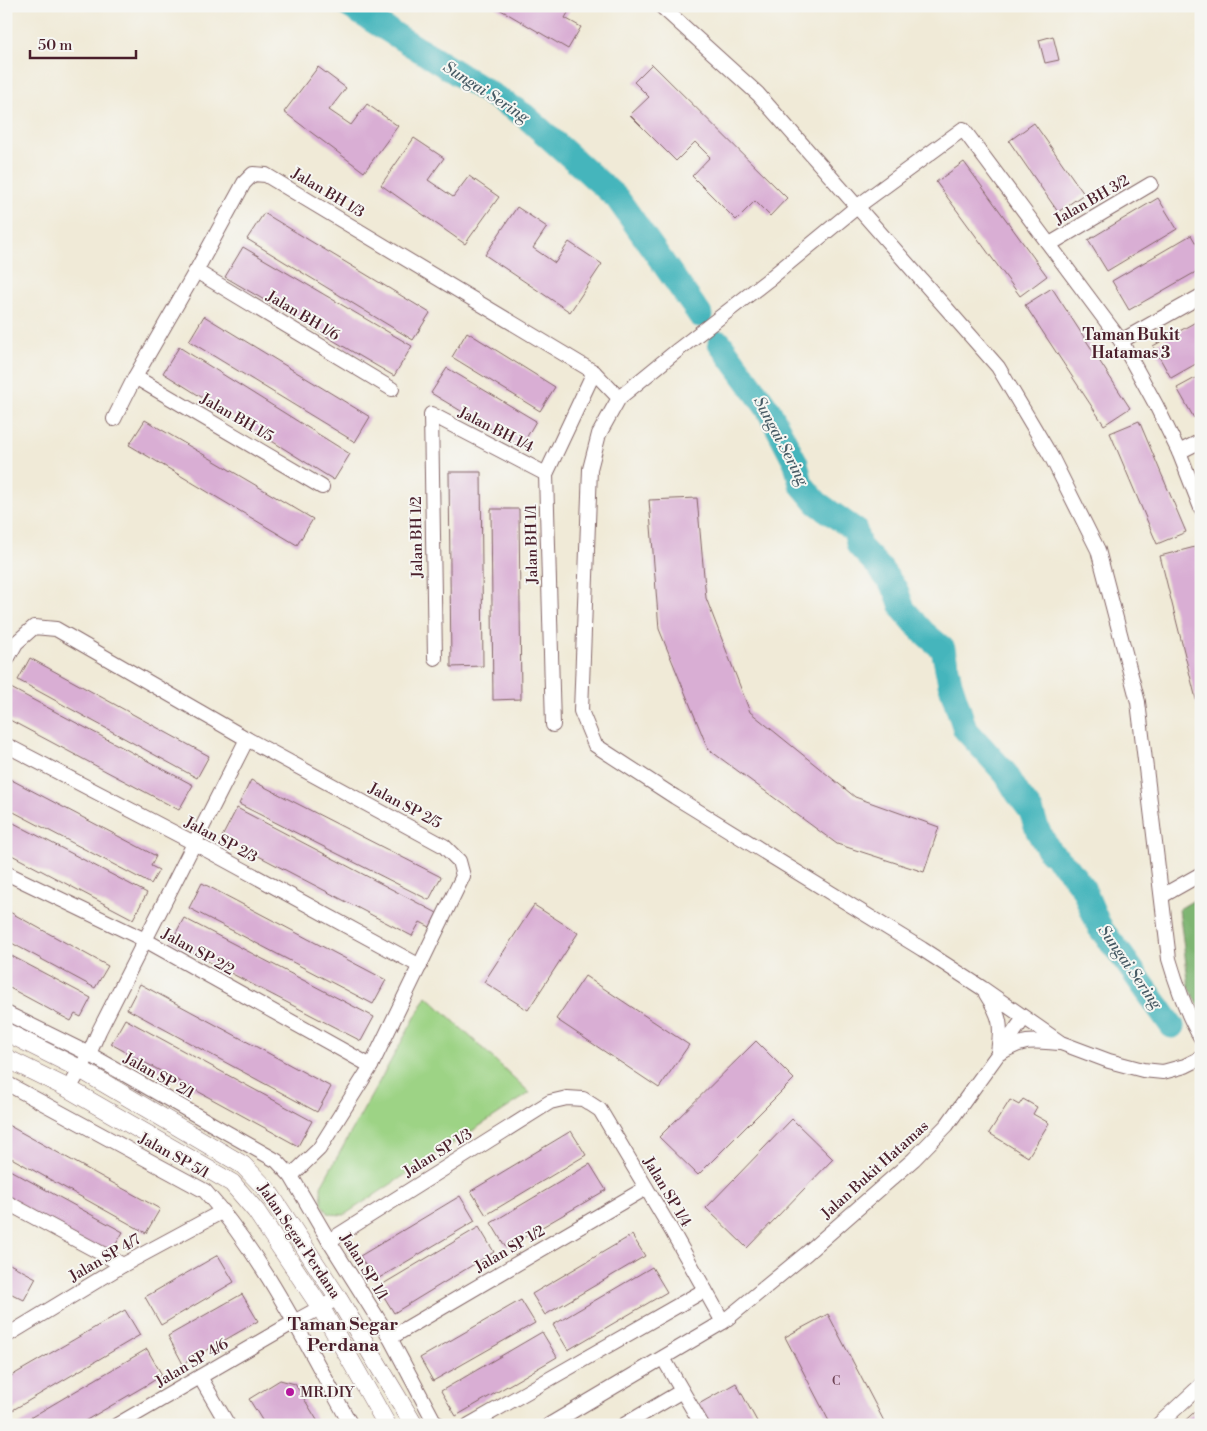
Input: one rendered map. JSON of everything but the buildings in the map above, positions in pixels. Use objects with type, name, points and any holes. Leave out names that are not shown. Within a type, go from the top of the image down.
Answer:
[{"type":"street","points":[[660,6],[758,94],[998,367],[1052,458],[1098,550],[1138,702],[1169,958],[1179,991],[1201,1038]]},
{"type":"street","points":[[1201,508],[1179,452],[1122,340],[963,129],[858,206],[619,398],[599,434],[590,469],[581,711],[595,745],[675,797],[922,949],[1061,1043],[1109,1061],[1143,1070],[1163,1072],[1185,1066],[1201,1058]]},
{"type":"street","name":"Jalan BH 1/3","points":[[114,419],[135,377],[244,183],[253,174],[266,174],[594,372],[619,398]]},
{"type":"street","name":"Jalan BH 3/2","points":[[1050,244],[1152,184]]},
{"type":"street","name":"Jalan BH 1/6","points":[[196,271],[392,389]]},
{"type":"street","points":[[1122,340],[1201,296]]},
{"type":"street","name":"Jalan BH 1/1","points":[[553,724],[546,474],[594,372]]},
{"type":"street","name":"Jalan BH 1/5","points":[[135,377],[322,487]]},
{"type":"street","name":"Jalan BH 1/4","points":[[431,414],[546,474]]},
{"type":"street","name":"Jalan BH 1/2","points":[[431,414],[435,658]]},
{"type":"street","points":[[1179,452],[1201,441]]},
{"type":"street","name":"Jalan SP 2/5","points":[[6,661],[16,642],[34,627],[56,629],[247,740],[444,846],[459,861],[463,876],[371,1066],[319,1149],[291,1176]]},
{"type":"street","points":[[69,1090],[247,740]]},
{"type":"street","name":"Jalan SP 2/3","points":[[6,745],[194,843],[420,966]]},
{"type":"street","name":"Jalan SP 2/2","points":[[6,873],[145,940],[371,1066]]},
{"type":"street","points":[[1162,896],[1201,874]]},
{"type":"street","points":[[982,988],[998,1016],[1000,1034],[998,1055]]},
{"type":"street","name":"Jalan SP 2/1","points":[[6,1013],[84,1062],[277,1161],[291,1176]]},
{"type":"street","name":"Jalan Bukit Hatamas","points":[[724,1322],[914,1158],[947,1125],[1024,1018]]},
{"type":"street","name":"Jalan Segar Perdana","points":[[6,1032],[84,1062],[243,1165],[268,1191],[338,1298],[414,1425]]},
{"type":"street","points":[[998,1055],[1026,1040],[1061,1043]]},
{"type":"street","name":"Jalan Segar Perdana","points":[[6,1058],[69,1090],[232,1183],[256,1212],[321,1308],[387,1425]]},
{"type":"street","name":"Jalan SP 5/1","points":[[6,1083],[205,1191],[223,1211],[263,1268],[283,1304],[288,1325],[351,1425]]},
{"type":"street","name":"Jalan SP 1/4","points":[[567,1098],[582,1099],[600,1110],[724,1322]]},
{"type":"street","name":"Jalan SP 1/3","points":[[329,1241],[550,1102],[567,1098]]},
{"type":"street","name":"Jalan SP 1/1","points":[[291,1176],[390,1338],[435,1423],[440,1425]]},
{"type":"street","name":"Jalan SP 1/2","points":[[390,1338],[646,1188]]},
{"type":"street","points":[[6,1202],[123,1265]]},
{"type":"street","name":"Jalan SP 4/7","points":[[6,1336],[123,1265],[223,1211]]},
{"type":"street","points":[[469,1425],[705,1290]]},
{"type":"street","name":"Jalan SP 4/6","points":[[117,1425],[288,1325],[338,1298]]},
{"type":"street","points":[[549,1425],[724,1322]]},
{"type":"street","points":[[663,1358],[702,1425]]},
{"type":"street","points":[[200,1377],[228,1425]]},
{"type":"street","points":[[1158,1425],[1201,1385]]},
{"type":"street","points":[[624,1425],[682,1391]]},
{"type":"green space","points":[[1201,896],[1201,1010],[1189,987],[1179,909]]},
{"type":"green space","points":[[427,996],[530,1093],[344,1215],[329,1214],[322,1203],[321,1186]]},
{"type":"waterway","name":"Sungai Sering","points":[[349,6],[524,115],[617,198],[700,315]]},
{"type":"waterway","name":"Sungai Sering","points":[[720,343],[768,409],[796,463],[801,484],[817,503],[855,530],[859,546],[879,567],[896,590],[903,609],[923,632],[943,649],[950,683],[965,729],[1006,774],[1031,811],[1038,831],[1050,852],[1067,867],[1083,888],[1100,928],[1172,1026]]},
{"type":"place","name":"MR.DIY","points":[[290,1392]]},
{"type":"district","name":"Taman Bukit Hatamas 3","points":[[1131,344]]},
{"type":"district","name":"Taman Segar Perdana","points":[[343,1334]]}]
